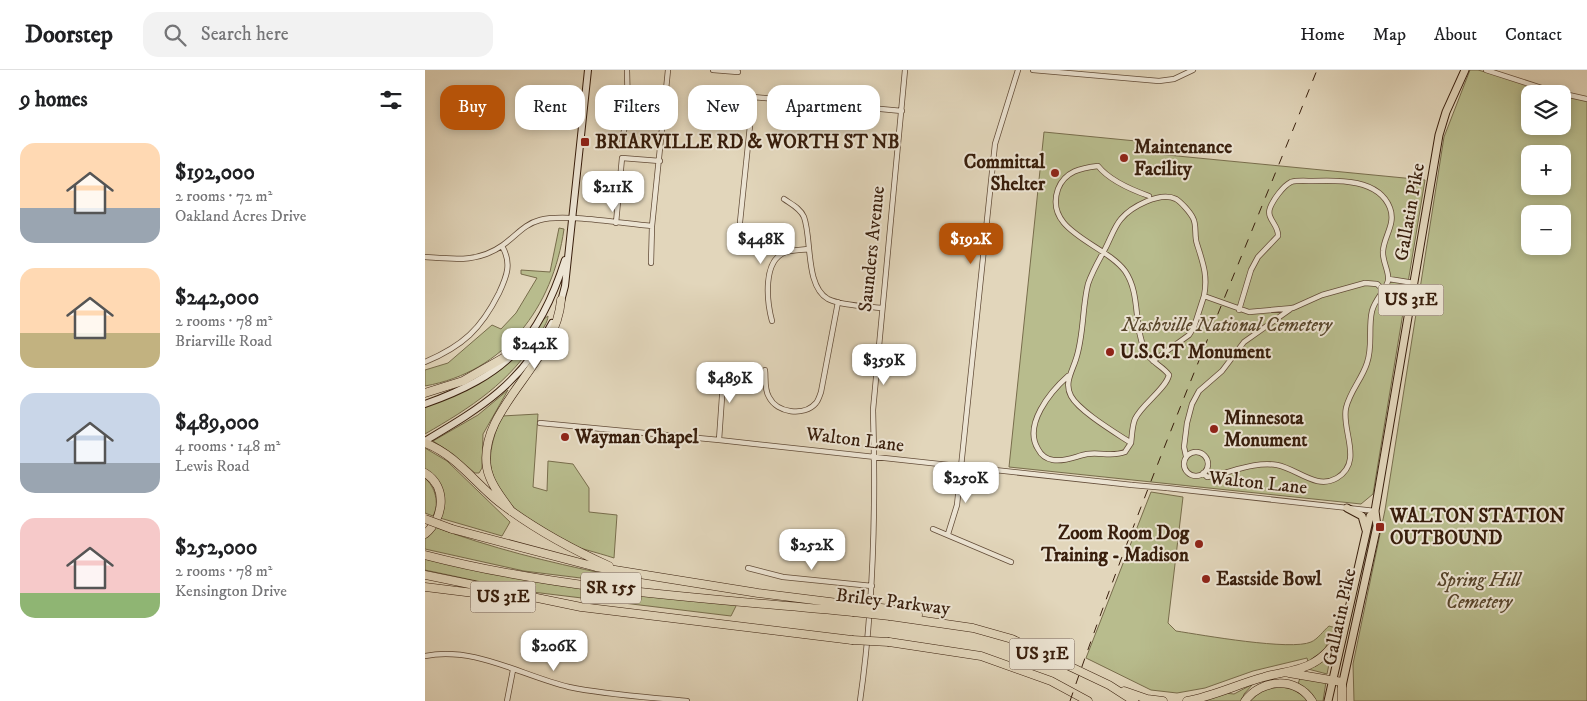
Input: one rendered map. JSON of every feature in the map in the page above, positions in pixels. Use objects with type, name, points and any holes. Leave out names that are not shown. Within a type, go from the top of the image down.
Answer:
[{"type":"highway","points":[[511,511],[495,488],[487,468],[489,434],[493,423],[533,367],[549,340],[560,313],[561,300]]},
{"type":"highway","points":[[425,393],[463,381],[519,349]]},
{"type":"highway","name":"US 31E","points":[[425,442],[446,453],[511,511],[560,544],[617,570],[853,608]]},
{"type":"highway","points":[[425,473],[436,483],[441,502],[436,522],[425,534]]},
{"type":"highway","points":[[425,519],[452,529],[564,560],[617,570]]},
{"type":"highway","name":"Briley Parkway","points":[[425,555],[525,577],[651,593],[890,612],[973,628],[1012,640],[1109,685],[1134,701]]},
{"type":"highway","name":"SR 155","points":[[425,575],[581,607]]},
{"type":"highway","name":"US 31E","points":[[425,587],[851,640],[889,642],[981,656],[1051,681],[1088,701]]},
{"type":"highway","name":"US 31E","points":[[1187,701],[1208,698],[1266,676],[1285,673],[1312,664],[1322,658],[1342,633]]},
{"type":"highway","points":[[1285,673],[1342,682],[1341,701]]},
{"type":"highway","points":[[1245,701],[1257,689],[1276,683],[1296,687],[1312,701]]},
{"type":"highway","name":"US 31E","points":[[1109,685],[1147,700],[1163,701]]},
{"type":"main road","points":[[425,442],[471,413],[511,383],[543,340],[561,300],[569,247],[589,70]]},
{"type":"main road","name":"Gallatin Pike","points":[[1342,682],[1377,526],[1375,511],[1439,135],[1446,112],[1465,70]]},
{"type":"main road","points":[[425,404],[473,385],[497,370],[519,349],[546,309],[558,282],[569,247]]},
{"type":"main road","points":[[1347,508],[1362,516],[1366,533]]},
{"type":"main road","name":"Gallatin Pike","points":[[1328,701],[1370,516],[1375,511]]},
{"type":"main road","points":[[1355,580],[1362,591]]},
{"type":"street","points":[[622,140],[628,112],[627,70]]},
{"type":"street","points":[[651,263],[652,226],[661,162],[669,70]]},
{"type":"street","points":[[713,70],[738,72]]},
{"type":"street","name":"Saunders Avenue","points":[[860,701],[872,586],[875,456],[873,410],[881,308],[905,70]]},
{"type":"street","points":[[948,534],[954,517],[961,468],[995,144],[1018,70]]},
{"type":"street","points":[[1033,70],[1159,81],[1174,79],[1193,70]]},
{"type":"street","points":[[1486,70],[1549,91],[1587,99]]},
{"type":"street","points":[[740,222],[753,97],[901,111]]},
{"type":"street","points":[[615,223],[622,158],[661,162]]},
{"type":"street","points":[[1069,376],[1059,384],[1035,423],[1033,436],[1039,451],[1052,460],[1071,459],[1090,454],[1111,456],[1125,452],[1131,443],[1135,419],[1169,378],[1167,372],[1153,361],[1145,351],[1131,282],[1124,269],[1104,252],[1073,232],[1059,216],[1055,203],[1060,184],[1067,174],[1098,166],[1103,172],[1131,189],[1149,196]]},
{"type":"street","points":[[1239,310],[1251,270],[1259,257],[1278,236],[1277,227],[1269,216],[1270,207],[1290,182],[1336,180],[1358,183],[1377,191],[1384,197],[1390,208],[1392,218],[1383,250],[1389,278]]},
{"type":"street","points":[[1131,443],[1099,422],[1074,401],[1069,392],[1069,376],[1081,339],[1088,283],[1119,221],[1130,210],[1142,203],[1163,198],[1177,199],[1195,222],[1197,244],[1205,270],[1204,296],[1194,327],[1189,335],[1153,361]]},
{"type":"street","points":[[784,199],[797,207],[803,216],[813,277],[818,290],[827,298],[837,302],[881,308]]},
{"type":"street","points":[[425,257],[476,259],[502,246],[531,222],[543,219],[572,219],[652,226]]},
{"type":"street","points":[[425,362],[440,356],[464,340],[484,321],[506,279],[509,266],[507,255],[502,246]]},
{"type":"street","points":[[772,321],[769,310],[769,279],[775,259],[785,252],[809,249]]},
{"type":"street","points":[[1389,278],[1414,283]]},
{"type":"street","points":[[1389,278],[1383,288],[1371,314],[1368,362],[1346,408],[1345,420],[1351,454],[1343,474],[1335,479],[1322,482],[1283,466],[1263,464],[1207,477],[1203,474],[1195,476],[1187,472],[1184,464],[1186,456],[1184,447],[1191,404],[1199,391],[1222,371],[1244,342],[1293,308],[1322,295],[1358,284],[1376,284],[1383,288],[1389,294],[1411,298]]},
{"type":"street","points":[[1204,296],[1249,312],[1293,308]]},
{"type":"street","points":[[765,370],[769,397],[777,406],[790,411],[803,411],[816,403],[821,392],[837,302]]},
{"type":"street","points":[[719,440],[724,368]]},
{"type":"street","name":"Walton Lane","points":[[540,423],[875,456],[961,468],[1375,511]]},
{"type":"street","points":[[1186,456],[1195,451],[1204,454],[1208,463],[1203,474]]},
{"type":"street","points":[[933,529],[1011,562]]},
{"type":"street","points":[[748,568],[783,577],[872,586]]},
{"type":"street","points":[[425,656],[455,654],[473,657],[567,686],[687,701]]},
{"type":"street","points":[[507,701],[513,670]]},
{"type":"street","points":[[621,701],[622,694]]},
{"type":"green space","name":"Spring Hill Cemetery","points":[[1470,70],[1478,70],[1532,85],[1521,85],[1521,135],[1571,135],[1571,96],[1587,100],[1587,701],[1354,701],[1353,664],[1385,510],[1444,137]]},
{"type":"green space","name":"Nashville National Cemetery","points":[[1044,132],[1136,141],[1136,152],[1425,180],[1373,494],[1361,504],[1009,467]]},
{"type":"green space","points":[[559,228],[564,229],[558,258],[549,284],[536,309],[520,332],[501,351],[479,367],[453,378],[425,386],[425,370],[448,363],[492,325],[501,329],[516,313],[537,278],[521,274],[521,270],[550,272]]},
{"type":"green space","points":[[548,316],[545,326],[527,352],[502,380],[473,404],[425,434],[425,406],[475,385],[508,362]]},
{"type":"green space","points":[[508,390],[483,434],[482,468],[479,473],[475,473],[453,454],[433,441],[478,415]]},
{"type":"green space","points":[[538,414],[533,487],[547,491],[548,461],[573,464],[589,488],[589,512],[617,515],[614,558],[565,543],[538,529],[510,503],[496,482],[490,458],[494,436],[502,416]]},
{"type":"green space","points":[[425,448],[447,461],[510,522],[502,536],[440,518],[434,476],[425,469]]},
{"type":"green space","points":[[425,478],[434,491],[436,506],[433,516],[425,513]]},
{"type":"green space","points":[[1151,492],[1183,497],[1168,623],[1176,631],[1285,645],[1311,642],[1329,626],[1336,628],[1324,650],[1308,662],[1307,658],[1253,671],[1205,688],[1177,693],[1151,690],[1086,658]]},
{"type":"green space","points":[[435,527],[477,542],[520,554],[606,574],[605,581],[524,571],[425,549],[425,537]]},
{"type":"green space","points":[[425,559],[559,585],[732,604],[736,606],[731,616],[524,591],[425,570]]},
{"type":"green space","points":[[1328,656],[1330,659],[1327,674],[1308,669]]},
{"type":"green space","points":[[1300,678],[1326,682],[1323,701],[1316,701],[1298,684]]},
{"type":"green space","points":[[1253,684],[1244,694],[1242,701],[1204,701],[1224,693],[1234,694]]},
{"type":"green space","points":[[1273,686],[1292,690],[1308,701],[1248,701],[1259,691]]},
{"type":"railway","points":[[1070,701],[1158,463],[1317,70]]},
{"type":"place","name":"BRIARVILLE RD & WORTH ST NB","points":[[585,142]]},
{"type":"place","name":"Maintenance Facility","points":[[1124,158]]},
{"type":"place","name":"Committal Shelter","points":[[1055,173]]},
{"type":"place","name":"U.S.C.T Monument","points":[[1110,352]]},
{"type":"place","name":"Minnesota Monument","points":[[1214,429]]},
{"type":"place","name":"Wayman Chapel","points":[[565,437]]},
{"type":"place","name":"WALTON STATION OUTBOUND","points":[[1380,527]]},
{"type":"place","name":"Zoom Room Dog Training - Madison","points":[[1199,544]]},
{"type":"place","name":"Eastside Bowl","points":[[1206,579]]}]
